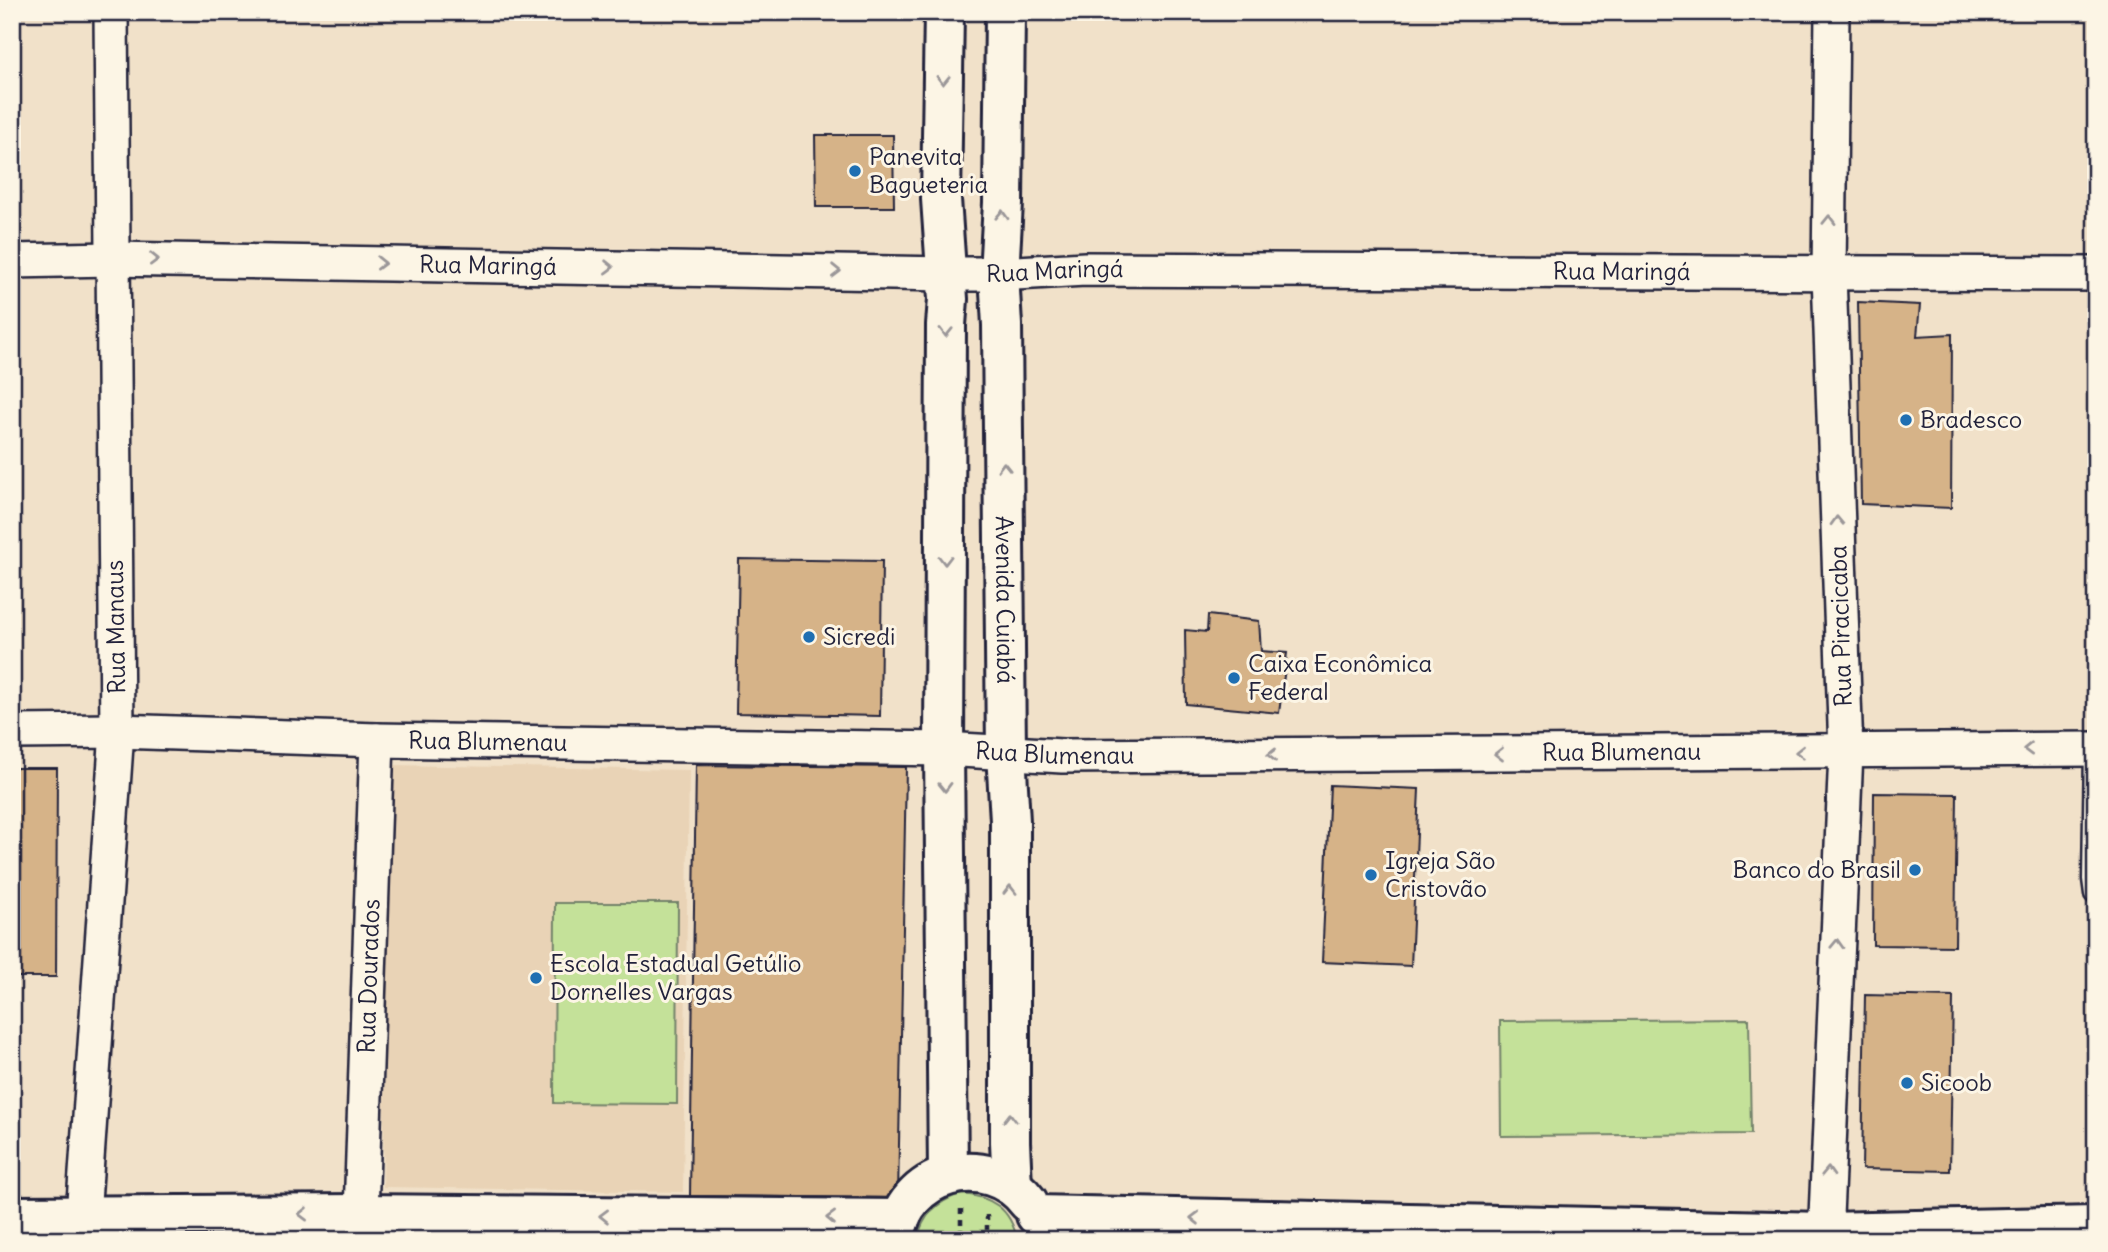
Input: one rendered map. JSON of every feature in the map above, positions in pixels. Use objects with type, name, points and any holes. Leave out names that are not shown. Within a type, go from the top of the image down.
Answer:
[{"type":"street","name":"Rua Manaus","points":[[83,1228],[117,731],[111,12]]},
{"type":"street","points":[[944,12],[942,199],[947,274],[944,750],[948,1174]]},
{"type":"street","name":"Avenida Cuiabá","points":[[1005,12],[1003,203],[999,274],[1002,325],[1006,753],[1010,821],[1012,1186]]},
{"type":"street","name":"Rua Piracicaba","points":[[1825,1236],[1846,752],[1829,274],[1832,12]]},
{"type":"street","name":"Rua Maringá","points":[[12,261],[112,259],[947,274],[1085,269],[2096,274]]},
{"type":"street","name":"Rua Blumenau","points":[[12,732],[117,731],[377,740],[944,750],[1062,756],[2094,748]]},
{"type":"street","name":"Rua Dourados","points":[[362,1213],[377,740]]},
{"type":"street","points":[[12,1216],[83,1228],[362,1213],[897,1229],[908,1204],[920,1191],[948,1174],[975,1172],[1012,1186],[1026,1199],[1039,1227],[1825,1236],[2096,1226]]},
{"type":"lane","points":[[2094,748],[2091,879],[2096,897]]},
{"type":"shaded area","name":"Escola Estadual Getúlio Dornelles Vargas","points":[[389,765],[689,770],[683,1192],[383,1187]]},
{"type":"green space","points":[[555,903],[678,903],[677,1104],[554,1103]]},
{"type":"green space","points":[[1749,1019],[1751,1134],[1501,1136],[1500,1021]]},
{"type":"green space","points":[[960,1194],[981,1198],[998,1206],[1010,1220],[1017,1240],[917,1240],[923,1223],[937,1205]]},
{"type":"building","name":"Panevita Bagueteria","points":[[815,135],[893,135],[894,207],[816,207]]},
{"type":"building","name":"Bradesco","points":[[1858,302],[1920,305],[1917,336],[1952,334],[1951,508],[1861,504]]},
{"type":"building","name":"Sicredi","points":[[739,559],[882,561],[880,716],[736,713]]},
{"type":"building","name":"Caixa Econômica Federal","points":[[1208,615],[1259,621],[1261,651],[1287,653],[1279,713],[1186,704],[1185,630],[1207,632]]},
{"type":"building","points":[[696,765],[906,767],[898,1198],[690,1196]]},
{"type":"building","points":[[12,768],[57,768],[56,977],[12,977]]},
{"type":"building","name":"Igreja São Cristovão","points":[[1330,785],[1419,789],[1411,966],[1322,962]]},
{"type":"building","name":"Banco do Brasil","points":[[1874,793],[1957,794],[1955,946],[1873,945]]},
{"type":"building","name":"Sicoob","points":[[1865,995],[1953,997],[1950,1171],[1862,1169]]},
{"type":"place","name":"Panevita Bagueteria","points":[[855,171]]},
{"type":"place","name":"Bradesco","points":[[1906,420]]},
{"type":"place","name":"Sicredi","points":[[809,637]]},
{"type":"place","name":"Caixa Econômica Federal","points":[[1234,678]]},
{"type":"place","name":"Banco do Brasil","points":[[1915,870]]},
{"type":"place","name":"Igreja São Cristovão","points":[[1371,875]]},
{"type":"place","name":"Escola Estadual Getúlio Dornelles Vargas","points":[[536,978]]},
{"type":"place","name":"Sicoob","points":[[1907,1083]]}]
